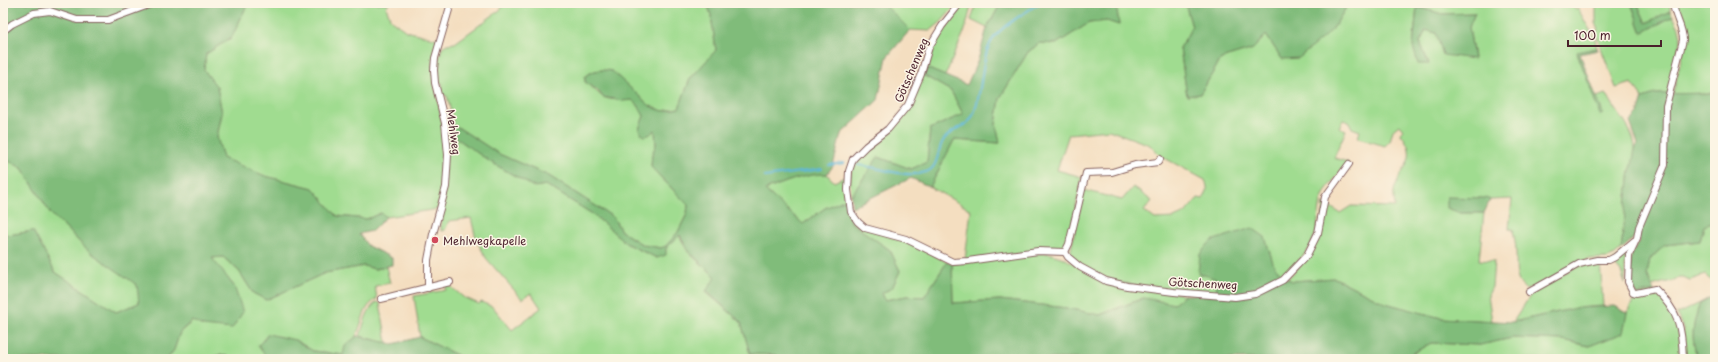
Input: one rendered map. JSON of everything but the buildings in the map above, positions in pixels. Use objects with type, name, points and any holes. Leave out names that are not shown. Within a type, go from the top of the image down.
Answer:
[{"type":"street","points":[[3,31],[12,24],[34,13],[50,11],[77,20],[108,20],[154,3]]},
{"type":"street","name":"Mehlweg","points":[[428,288],[428,260],[433,234],[446,187],[448,155],[444,123],[434,83],[434,70],[435,58],[451,3]]},
{"type":"street","name":"Götschenweg","points":[[960,3],[942,26],[929,47],[919,80],[908,105],[888,129],[866,146],[853,159],[849,171],[848,190],[851,212],[858,222],[865,228],[906,239],[953,262],[1038,251],[1065,252],[1068,257],[1086,270],[1106,281],[1127,286],[1174,292],[1235,296],[1255,294],[1283,280],[1307,255],[1318,233],[1325,197],[1349,164]]},
{"type":"street","points":[[1673,3],[1674,14],[1683,34],[1683,40],[1666,106],[1665,165],[1629,256],[1628,282],[1629,287],[1636,293],[1654,289],[1668,304],[1680,323],[1684,359]]},
{"type":"street","points":[[1065,252],[1069,244],[1086,173],[1112,172],[1135,165],[1158,162],[1160,159]]},
{"type":"street","points":[[1529,292],[1578,264],[1592,260],[1609,260],[1615,257],[1637,238]]},
{"type":"street","points":[[381,299],[450,282]]},
{"type":"green space","points":[[3,3],[248,3],[232,37],[206,54],[204,70],[217,87],[222,113],[217,137],[223,158],[265,176],[313,188],[337,216],[367,219],[381,213],[386,217],[372,231],[359,234],[368,246],[392,258],[392,265],[375,269],[364,266],[325,273],[266,300],[253,293],[239,271],[223,257],[212,258],[234,286],[243,312],[232,329],[203,326],[192,321],[180,332],[174,350],[167,359],[3,359],[3,233],[8,235],[33,231],[55,272],[116,312],[139,303],[137,285],[90,252],[51,214],[22,168],[3,158]]},
{"type":"green space","points":[[248,3],[389,3],[386,7],[391,20],[406,31],[438,39],[432,65],[446,147],[443,190],[438,209],[386,217],[381,213],[367,219],[337,216],[313,188],[265,176],[223,159],[217,137],[222,113],[217,88],[204,70],[206,54],[232,37]]},
{"type":"green space","points":[[505,3],[707,3],[711,15],[716,51],[690,79],[679,108],[663,111],[650,106],[611,71],[597,70],[585,76],[585,82],[603,97],[618,100],[632,100],[638,105],[644,116],[639,129],[655,129],[656,145],[652,154],[651,167],[688,205],[687,214],[678,232],[666,246],[661,248],[643,245],[621,231],[613,217],[549,176],[499,154],[456,126],[452,128],[447,127],[446,123],[453,121],[447,96],[439,94],[439,87],[443,84],[437,82],[436,68],[442,47],[447,44],[455,43],[500,10]]},
{"type":"green space","points":[[707,3],[883,3],[910,30],[887,57],[878,100],[841,134],[833,166],[827,174],[803,177],[765,190],[803,224],[825,208],[846,199],[851,223],[890,250],[900,271],[892,288],[882,293],[885,300],[907,296],[924,297],[947,262],[952,264],[953,303],[1000,300],[1066,308],[1100,315],[1144,298],[1174,304],[1185,295],[1217,294],[1216,279],[1198,273],[1200,254],[1211,241],[1252,228],[1265,237],[1274,266],[1287,279],[1293,281],[1335,278],[1385,303],[1441,318],[1513,322],[1576,308],[1615,306],[1627,313],[1623,333],[1589,346],[1563,340],[1512,338],[1480,345],[1431,343],[1402,359],[784,359],[776,355],[750,354],[741,322],[706,291],[716,277],[688,251],[680,235],[666,248],[666,255],[657,258],[627,244],[594,215],[546,185],[534,187],[489,161],[448,132],[447,127],[452,128],[452,125],[456,126],[499,154],[549,176],[613,217],[621,231],[643,245],[661,248],[666,246],[678,232],[687,214],[688,205],[651,167],[652,154],[656,145],[655,130],[649,135],[643,136],[639,129],[644,116],[638,105],[632,100],[623,101],[603,97],[597,90],[585,82],[585,76],[597,70],[612,71],[650,106],[663,111],[679,108],[690,79],[716,50],[711,15]]},
{"type":"green space","points":[[883,3],[958,3],[941,22],[930,31],[910,30]]},
{"type":"green space","points":[[963,3],[972,3],[965,30],[945,76],[926,68],[946,25]]},
{"type":"green space","points":[[976,3],[1001,3],[987,28],[971,20]]},
{"type":"green space","points":[[1001,3],[1116,3],[1119,25],[1107,21],[1089,23],[1056,44],[1040,43],[1028,52],[1000,98],[996,124],[1000,143],[954,140],[930,187],[911,178],[852,207],[851,196],[878,157],[911,169],[927,162],[930,129],[963,114],[951,91],[923,75],[926,68],[967,85],[978,60],[987,28]]},
{"type":"green space","points":[[1116,3],[1185,3],[1192,27],[1180,48],[1187,96],[1200,94],[1221,59],[1253,49],[1266,35],[1282,59],[1332,30],[1349,3],[1570,3],[1576,10],[1578,9],[1595,39],[1597,48],[1577,53],[1603,114],[1597,97],[1605,94],[1608,96],[1630,131],[1635,149],[1634,159],[1630,171],[1621,250],[1608,258],[1590,259],[1527,290],[1520,283],[1518,278],[1516,268],[1516,246],[1513,229],[1509,229],[1512,199],[1490,200],[1486,198],[1460,213],[1484,213],[1479,260],[1494,261],[1492,287],[1488,295],[1492,321],[1441,318],[1385,303],[1335,278],[1293,281],[1287,279],[1303,262],[1314,245],[1321,226],[1324,203],[1340,213],[1351,206],[1395,207],[1394,191],[1409,157],[1409,150],[1406,142],[1400,133],[1403,130],[1399,125],[1393,130],[1390,141],[1385,146],[1358,138],[1360,131],[1352,128],[1349,122],[1343,120],[1339,127],[1346,130],[1334,158],[1348,162],[1326,190],[1321,201],[1316,233],[1309,249],[1285,277],[1274,266],[1265,238],[1216,279],[1217,294],[1159,289],[1112,281],[1091,271],[1071,258],[1070,255],[1083,190],[1122,200],[1133,187],[1152,201],[1144,211],[1155,219],[1174,218],[1185,213],[1198,198],[1203,199],[1207,192],[1205,180],[1159,155],[1150,145],[1109,130],[1069,134],[1057,170],[1082,177],[1066,248],[965,260],[971,210],[930,187],[954,140],[1000,143],[996,124],[1000,98],[1028,52],[1040,43],[1056,44],[1089,23],[1107,21],[1119,25]],"holes":[[[1417,7],[1442,14],[1475,13],[1469,27],[1474,58],[1436,33],[1426,30],[1420,42],[1429,64],[1413,47]]]},
{"type":"green space","points":[[1185,3],[1349,3],[1332,30],[1299,58],[1282,59],[1266,35],[1253,49],[1221,59],[1200,94],[1187,96],[1180,48],[1192,27]]},
{"type":"green space","points":[[1596,3],[1631,3],[1642,33],[1673,16],[1679,28],[1681,37],[1668,94],[1655,94],[1643,98],[1632,83],[1616,88],[1595,32],[1599,30],[1596,23]]},
{"type":"green space","points":[[1631,3],[1637,3],[1646,23],[1670,11],[1673,16],[1642,33]]},
{"type":"green space","points":[[1637,3],[1670,3],[1670,11],[1646,23]]},
{"type":"green space","points":[[1676,3],[1715,3],[1715,93],[1673,94],[1686,38],[1685,29]]},
{"type":"green space","points":[[1417,7],[1442,14],[1475,13],[1469,27],[1474,59],[1443,55],[1436,33],[1426,30],[1420,42],[1429,64],[1418,64],[1413,47]]},
{"type":"green space","points":[[1597,48],[1598,50],[1580,54],[1603,114],[1600,115],[1577,52]]},
{"type":"green space","points":[[923,75],[951,91],[963,114],[930,129],[927,162],[911,169],[878,157],[851,196],[851,175],[855,162],[866,150],[904,117],[911,106]]},
{"type":"green space","points":[[1715,93],[1715,192],[1710,201],[1715,201],[1715,222],[1704,226],[1700,241],[1665,245],[1650,259],[1647,274],[1654,291],[1636,295],[1630,283],[1631,256],[1639,241],[1638,237],[1634,238],[1621,250],[1630,170],[1635,149],[1638,144],[1630,122],[1638,114],[1643,98],[1655,94]]},
{"type":"green space","points":[[448,132],[489,161],[534,187],[546,185],[594,215],[627,244],[657,258],[679,235],[688,252],[716,277],[706,292],[741,322],[750,354],[776,355],[784,359],[465,359],[420,337],[414,296],[446,290],[445,285],[449,285],[463,297],[479,304],[481,302],[493,307],[512,330],[541,308],[531,293],[522,299],[486,258],[476,239],[471,218],[449,221],[445,230],[441,231]]},
{"type":"green space","points":[[3,158],[22,168],[51,214],[90,252],[138,285],[139,303],[116,312],[55,272],[33,231],[8,235],[3,233]]},
{"type":"green space","points":[[813,174],[827,174],[834,182],[847,176],[846,199],[825,208],[803,224],[765,190],[799,177]]},
{"type":"green space","points":[[1447,197],[1486,198],[1490,200],[1484,213],[1460,213],[1447,208]]},
{"type":"green space","points":[[849,214],[856,224],[917,247],[947,262],[924,297],[907,296],[885,300],[882,293],[892,288],[900,271],[890,250],[851,223]]},
{"type":"green space","points":[[1715,222],[1715,284],[1705,275],[1690,280],[1680,277],[1672,281],[1652,286],[1647,274],[1650,259],[1665,245],[1700,241],[1704,226]]},
{"type":"green space","points":[[1632,246],[1625,260],[1625,284],[1621,272],[1613,262]]},
{"type":"green space","points":[[1048,253],[1064,258],[1097,278],[1185,295],[1174,304],[1143,298],[1100,315],[1066,308],[1000,300],[953,303],[952,264]]},
{"type":"green space","points":[[223,257],[239,271],[253,293],[266,300],[325,273],[364,266],[375,269],[386,267],[390,283],[375,286],[377,299],[372,302],[366,310],[357,334],[348,344],[344,355],[313,351],[295,340],[268,359],[245,359],[219,355],[208,359],[167,359],[174,350],[180,332],[193,321],[203,326],[234,286],[211,258]]},
{"type":"green space","points":[[1600,261],[1603,306],[1576,308],[1513,322],[1532,293],[1576,267]]},
{"type":"green space","points":[[1654,291],[1662,299],[1677,321],[1682,359],[1402,359],[1431,343],[1480,345],[1512,338],[1563,340],[1589,346],[1622,333],[1627,313],[1636,295]]},
{"type":"green space","points":[[1715,295],[1715,359],[1697,359],[1693,331],[1697,311],[1700,303]]},
{"type":"green space","points":[[377,302],[380,303],[387,343],[360,336],[370,309]]},
{"type":"green space","points":[[1700,303],[1695,318],[1693,331],[1697,359],[1685,359],[1683,329],[1677,314]]},
{"type":"green space","points":[[268,334],[295,340],[313,351],[343,355],[345,346],[357,336],[393,344],[420,337],[465,359],[268,359],[258,346]]},
{"type":"green space","points":[[219,355],[245,359],[208,359]]},
{"type":"waterway","points":[[858,165],[909,174],[917,174],[930,170],[936,163],[945,137],[969,122],[975,112],[986,54],[993,39],[1004,27],[1039,3]]},
{"type":"waterway","points":[[829,165],[844,163]]},
{"type":"waterway","points":[[765,177],[822,169]]},
{"type":"place","name":"Mehlwegkapelle","points":[[435,240]]}]
